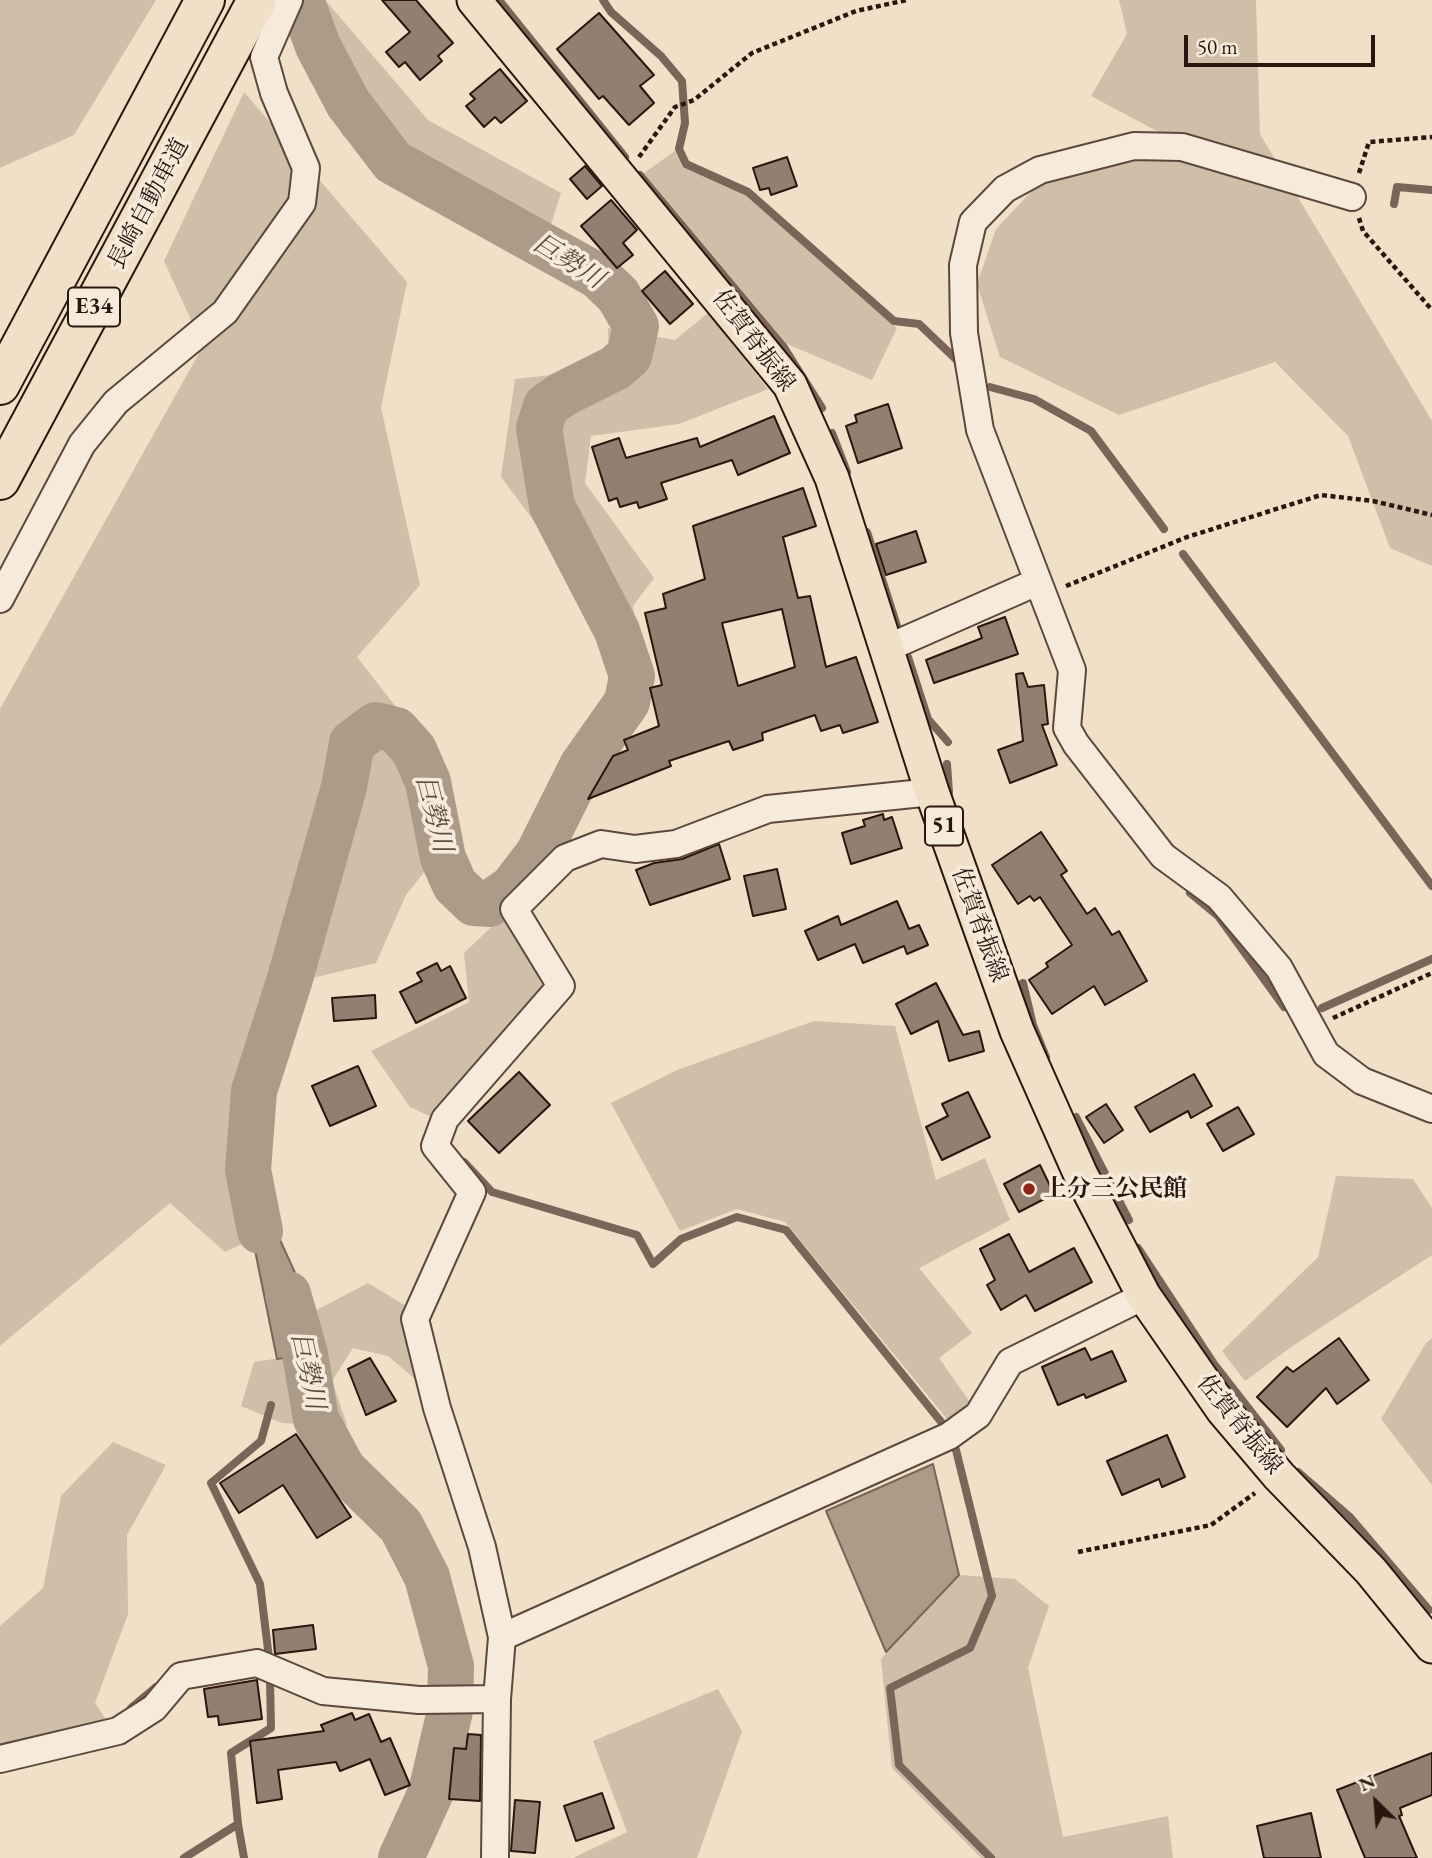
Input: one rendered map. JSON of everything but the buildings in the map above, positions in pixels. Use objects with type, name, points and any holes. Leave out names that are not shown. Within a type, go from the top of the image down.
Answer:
[{"type":"highway","name":"長崎自動車道","points":[[0,385],[205,0]]},
{"type":"highway","name":"長崎自動車道","points":[[0,480],[257,0]]},
{"type":"main road","name":"佐賀脊振線","points":[[474,0],[790,385],[832,478],[884,649],[1017,1031],[1080,1173],[1144,1296],[1223,1410],[1279,1476],[1371,1570],[1431,1640]]},
{"type":"street","points":[[0,599],[82,444],[116,402],[225,312],[302,203],[306,168],[274,93],[264,57],[270,37],[289,0]]},
{"type":"street","points":[[1352,197],[1182,147],[1134,146],[1040,170],[1005,189],[973,222],[963,265],[964,333],[980,430],[1072,670],[1067,728],[1076,744],[1163,856],[1220,897],[1279,968],[1326,1054],[1362,1081],[1432,1109]]},
{"type":"street","points":[[884,649],[1040,589]]},
{"type":"street","points":[[495,1858],[488,1699],[502,1637],[482,1546],[437,1408],[415,1320],[472,1192],[435,1146],[445,1119],[561,986],[514,909],[565,858],[601,844],[635,849],[676,844],[768,809],[932,792]]},
{"type":"street","points":[[502,1637],[949,1436],[978,1415],[1010,1362],[1144,1296]]},
{"type":"street","points":[[0,1759],[118,1731],[154,1708],[181,1676],[257,1663],[323,1691],[419,1700],[488,1699]]},
{"type":"path","points":[[622,180],[675,107],[694,100],[752,53],[856,11],[907,0]]},
{"type":"path","points":[[1432,137],[1369,142],[1352,197],[1363,231],[1432,310]]},
{"type":"path","points":[[1040,589],[1187,537],[1321,495],[1373,500],[1432,515]]},
{"type":"path","points":[[1313,1027],[1432,973]]},
{"type":"path","points":[[1078,1552],[1210,1525],[1279,1476]]},
{"type":"shaded area","points":[[0,0],[156,0],[74,135],[0,168]]},
{"type":"shaded area","points":[[1119,0],[1256,0],[1260,134],[1432,421],[1432,566],[1390,548],[1348,436],[1275,362],[1119,415],[1000,357],[977,284],[996,229],[1045,177],[1145,159],[1170,138],[1091,96],[1127,34]]},
{"type":"shaded area","points":[[326,1],[428,120],[561,193],[538,265],[410,196],[343,136],[299,50]]},
{"type":"shaded area","points":[[244,92],[407,282],[381,407],[420,585],[357,657],[432,753],[458,829],[406,895],[376,963],[299,981],[264,1090],[261,1138],[248,1170],[246,1206],[251,1240],[225,1252],[170,1203],[0,1346],[0,709],[203,346],[164,261]]},
{"type":"shaded area","points":[[675,151],[682,166],[744,194],[775,218],[897,328],[872,380],[787,344],[644,173]]},
{"type":"shaded area","points":[[708,313],[768,389],[679,424],[591,436],[585,483],[654,578],[633,606],[642,663],[604,651],[557,552],[501,477],[515,379],[569,373],[609,354],[608,328],[675,340]]},
{"type":"shaded area","points":[[507,912],[553,989],[434,1118],[410,1107],[371,1051],[469,1002],[464,953]]},
{"type":"shaded area","points":[[814,1021],[895,1026],[936,1180],[985,1158],[1010,1220],[919,1268],[972,1333],[939,1358],[972,1405],[947,1419],[785,1222],[737,1209],[680,1231],[611,1103],[677,1070]]},
{"type":"shaded area","points":[[248,1170],[313,1312],[315,1353],[277,1359],[246,1206]]},
{"type":"shaded area","points":[[1336,1176],[1413,1179],[1432,1208],[1432,1255],[1294,1345],[1245,1381],[1222,1351],[1318,1257]]},
{"type":"shaded area","points":[[368,1283],[421,1315],[443,1403],[388,1356],[353,1348],[332,1381],[347,1425],[282,1423],[241,1406],[254,1362],[314,1353],[313,1312]]},
{"type":"shaded area","points":[[1432,1338],[1432,1485],[1381,1419],[1426,1343]]},
{"type":"shaded area","points":[[113,1442],[166,1465],[127,1535],[128,1614],[95,1703],[119,1739],[0,1770],[0,1626],[43,1588],[61,1496]]},
{"type":"shaded area","points":[[933,1464],[959,1575],[886,1652],[826,1511]]},
{"type":"shaded area","points":[[959,1575],[1015,1579],[1049,1606],[1028,1668],[1063,1837],[1168,1816],[1173,1858],[981,1858],[892,1768],[881,1659]]},
{"type":"shaded area","points":[[718,1689],[742,1731],[697,1858],[573,1858],[627,1832],[593,1741]]},
{"type":"waterway","name":"巨勢川","points":[[260,1231],[248,1170],[254,1091],[289,982],[344,787],[352,743],[376,725],[396,730],[414,750],[428,782],[443,858],[455,885],[474,903],[489,904],[512,888],[538,854],[582,766],[627,702],[632,676],[617,631],[552,506],[539,428],[546,406],[563,394],[615,368],[629,356],[636,326],[618,295],[598,276],[393,162],[348,103],[318,46],[301,0]]},
{"type":"waterway","points":[[499,0],[625,157]]},
{"type":"waterway","points":[[603,0],[611,12],[661,56],[682,81],[685,123],[679,149],[686,164],[748,192],[894,321],[919,324],[960,363]]},
{"type":"waterway","points":[[640,175],[783,346],[822,408]]},
{"type":"waterway","points":[[1394,204],[1397,187],[1432,190]]},
{"type":"waterway","points":[[990,387],[1034,399],[1091,431],[1164,529]]},
{"type":"waterway","points":[[832,433],[847,472]]},
{"type":"waterway","points":[[867,532],[897,626]]},
{"type":"waterway","points":[[1183,554],[1432,886]]},
{"type":"waterway","points":[[908,657],[928,719],[948,742]]},
{"type":"waterway","points":[[947,764],[949,792]]},
{"type":"waterway","points":[[1190,893],[1218,916],[1284,1007]]},
{"type":"waterway","points":[[1322,1008],[1432,959]]},
{"type":"waterway","points":[[1023,983],[1033,1025],[1046,1057]]},
{"type":"waterway","points":[[1076,1117],[1129,1220]]},
{"type":"waterway","points":[[464,1162],[492,1192],[637,1235],[653,1264],[681,1239],[737,1217],[786,1230],[942,1423]]},
{"type":"waterway","points":[[1138,1248],[1214,1364],[1281,1450]]},
{"type":"waterway","name":"巨勢川","points":[[288,1294],[305,1354],[316,1419],[343,1469],[401,1526],[427,1577],[451,1666],[450,1711],[431,1792],[401,1858]]},
{"type":"waterway","points":[[269,1658],[260,1584],[211,1483],[261,1441],[271,1405]]},
{"type":"waterway","points":[[956,1450],[992,1596],[970,1648],[890,1688],[899,1765],[991,1858]]},
{"type":"waterway","points":[[1298,1472],[1350,1517],[1429,1610]]},
{"type":"waterway","points":[[184,1858],[238,1824],[231,1753],[271,1728],[270,1681]]},
{"type":"waterway","points":[[131,1708],[156,1687]]},
{"type":"waterway","points":[[238,1824],[244,1858]]},
{"type":"place","name":"上分三公民館","points":[[1029,1189]]}]
